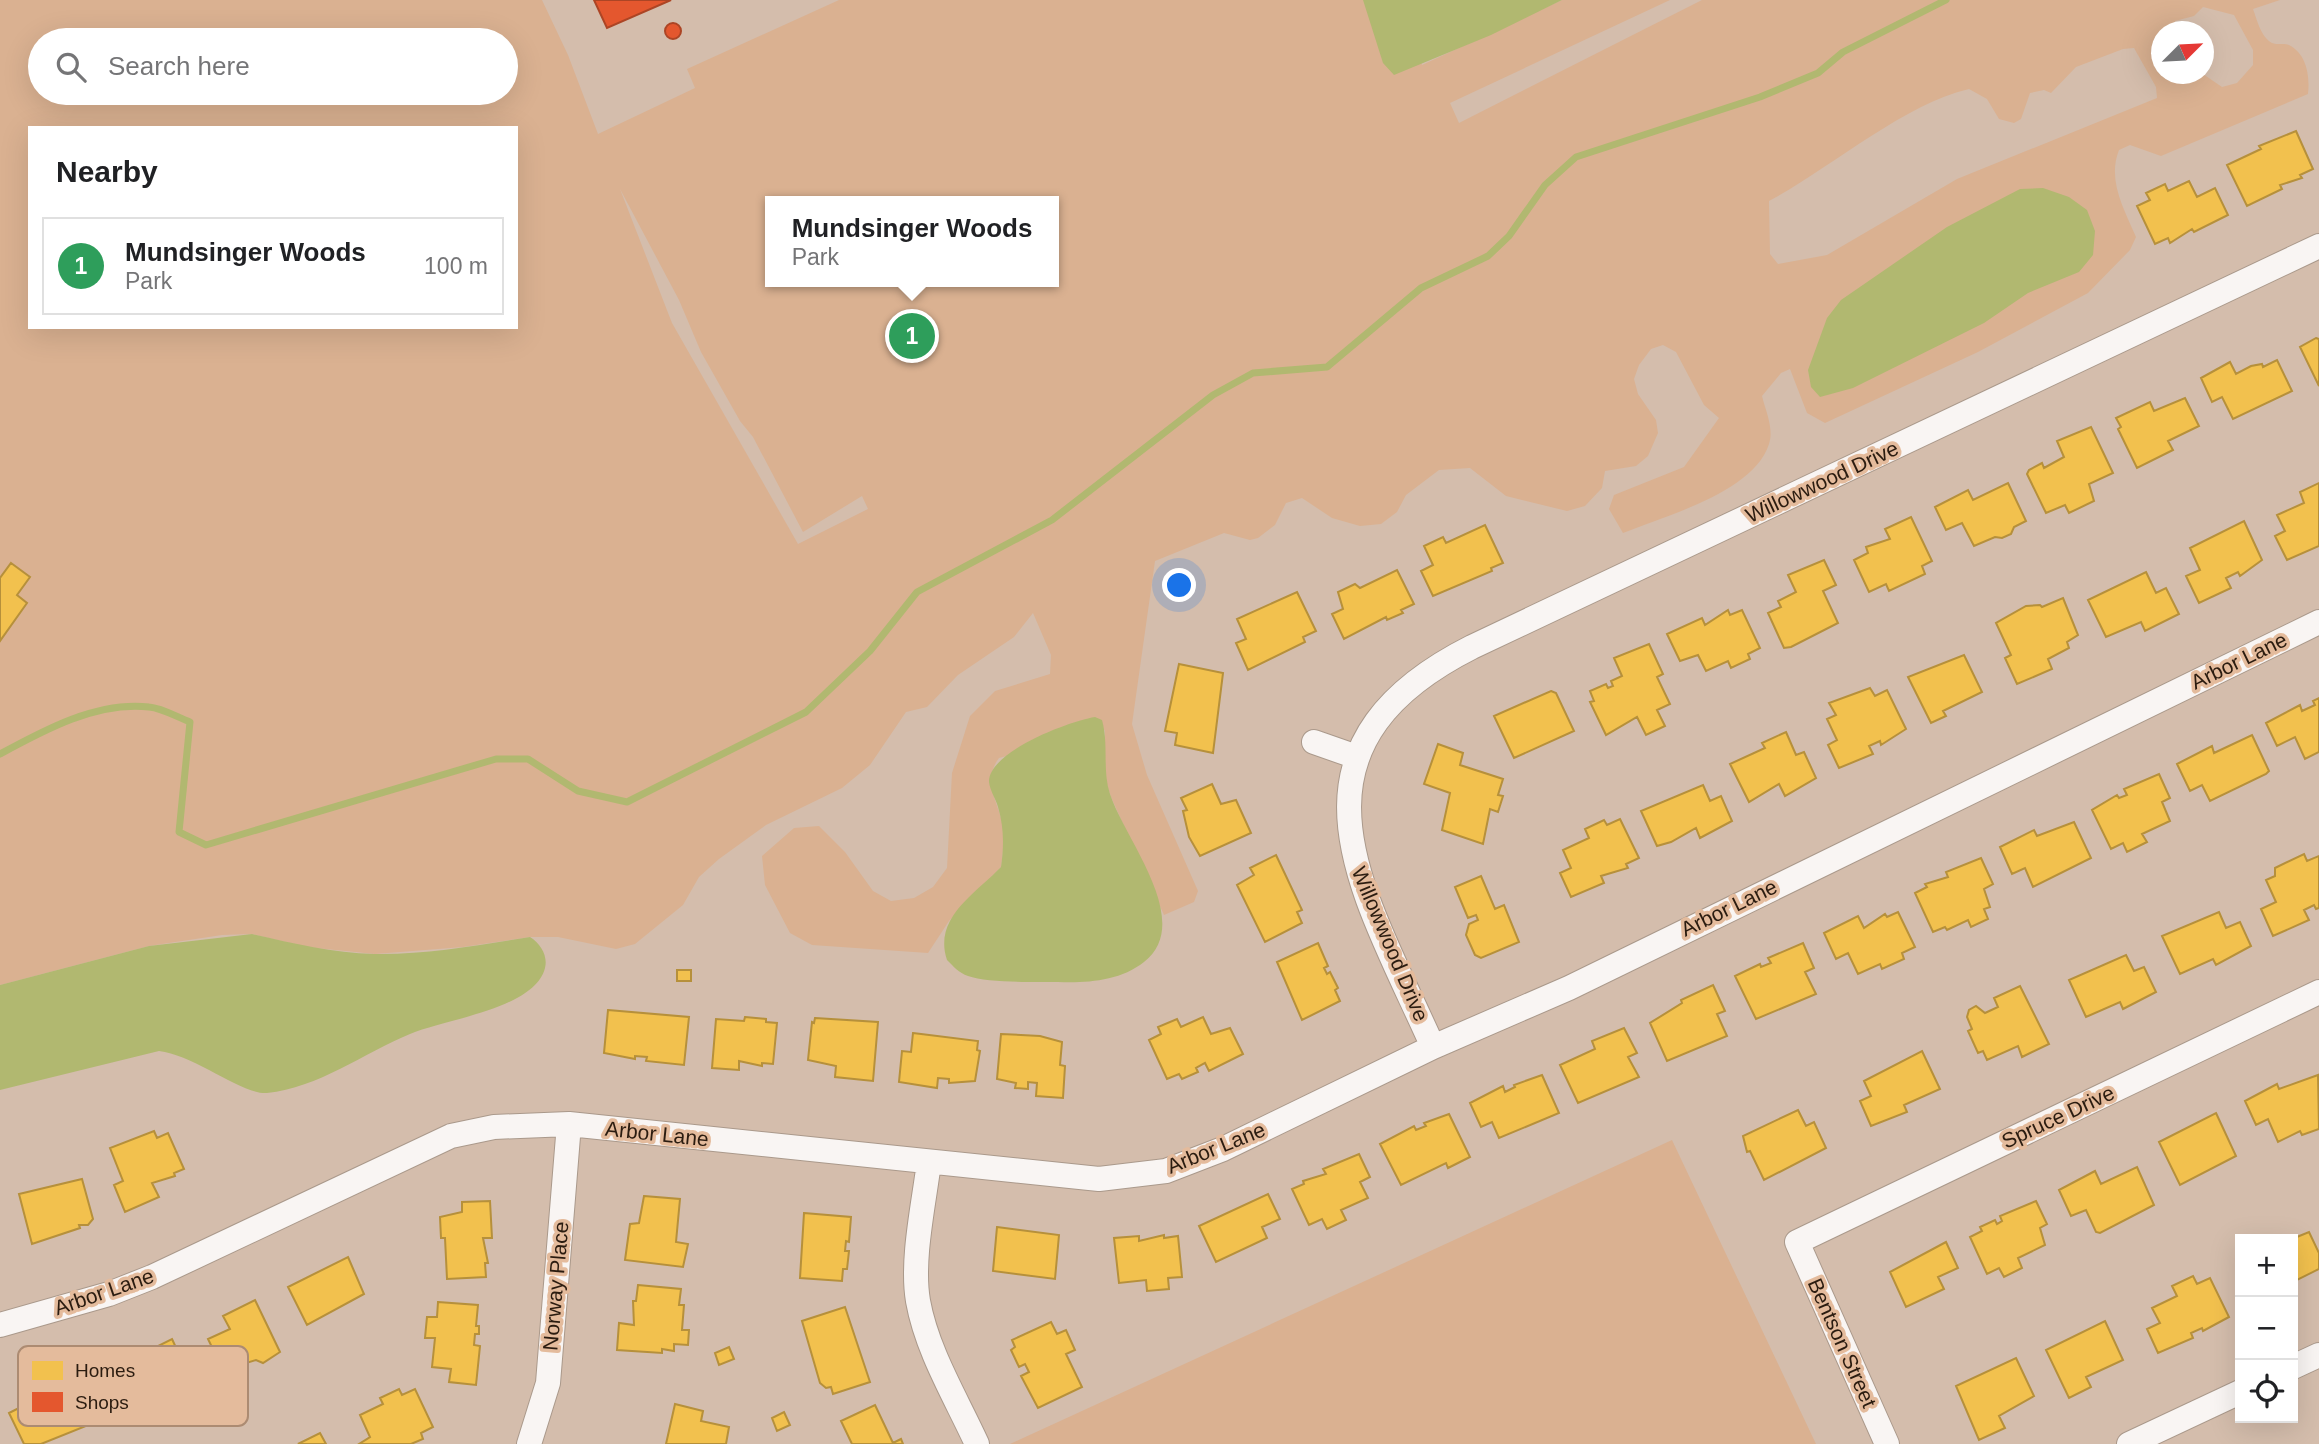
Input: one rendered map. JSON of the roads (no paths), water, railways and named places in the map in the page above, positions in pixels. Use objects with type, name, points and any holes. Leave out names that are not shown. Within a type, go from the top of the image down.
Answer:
[{"type":"street","name":"Willowwood Drive","points":[[1433,1047],[1360,881],[1349,836],[1347,803],[1357,757],[1374,722],[1396,698],[1454,656],[2319,246]]},
{"type":"street","name":"Arbor Lane","points":[[0,1325],[109,1293],[152,1277],[452,1136],[494,1127],[569,1124],[1099,1179],[1166,1171],[1223,1149],[1433,1047],[1569,988],[2319,622]]},
{"type":"street","points":[[1314,742],[1357,757]]},
{"type":"street","name":"Spruce Drive","points":[[1797,1242],[2319,992]]},
{"type":"street","name":"Norway Place","points":[[529,1444],[548,1383],[569,1124]]},
{"type":"street","points":[[929,1162],[919,1245],[918,1299],[932,1347],[977,1444]]},
{"type":"street","name":"Bentson Street","points":[[1797,1242],[1887,1444]]},
{"type":"street","points":[[2298,1365],[2319,1355]]},
{"type":"street","points":[[2129,1444],[2235,1394]]},
{"type":"waterway","points":[[0,754],[72,719],[110,708],[154,708],[190,722],[179,832],[206,845],[496,759],[528,759],[578,791],[627,802],[806,712],[870,651],[917,592],[1052,520],[1213,395],[1253,373],[1327,367],[1421,288],[1488,256],[1509,236],[1545,185],[1576,157],[1760,97],[1818,73],[1843,52],[1946,0]]},
{"type":"place","name":"Mundsinger Woods","points":[[912,336]]}]
